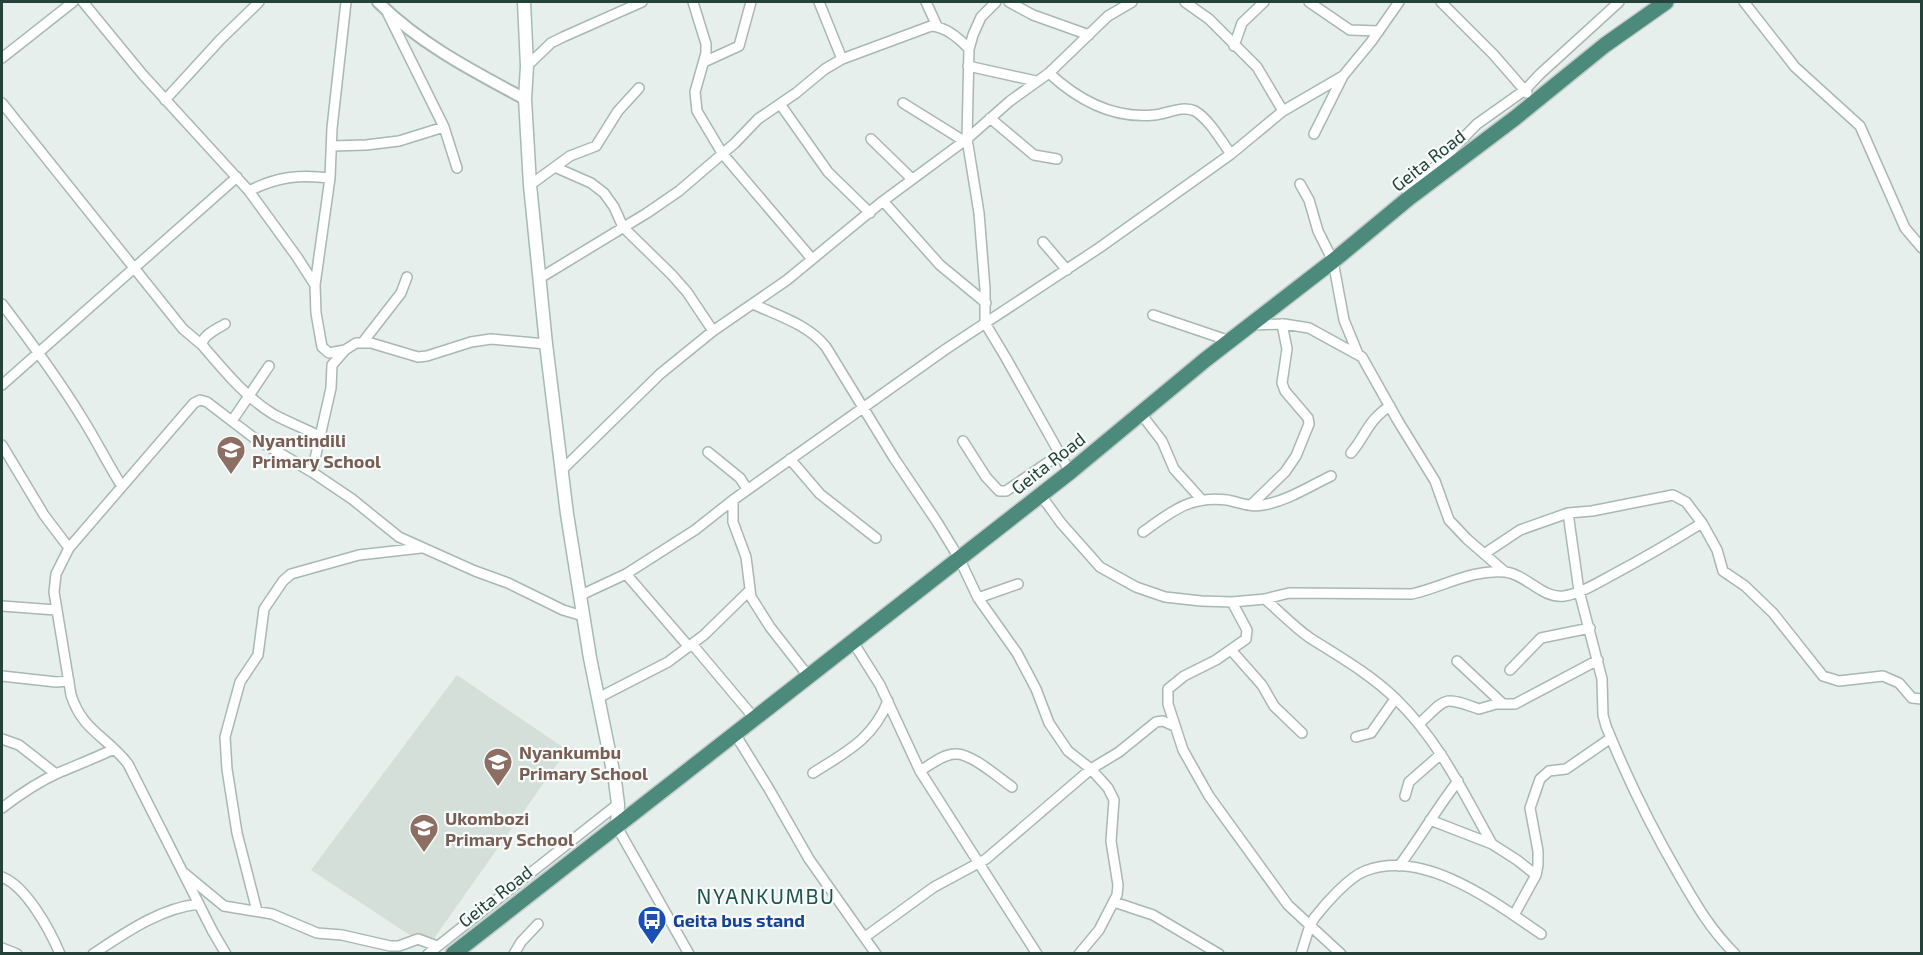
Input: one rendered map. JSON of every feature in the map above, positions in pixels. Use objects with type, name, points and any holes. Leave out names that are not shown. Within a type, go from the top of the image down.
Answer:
[{"type":"highway","name":"Geita Road","points":[[453,954],[1070,472],[1249,325],[1333,261],[1529,96],[1666,2]]},
{"type":"main road","points":[[524,2],[527,66],[525,99],[530,185],[546,344],[567,514],[583,616],[618,804],[617,827]]},
{"type":"street","points":[[2,58],[73,2]]},
{"type":"street","points":[[82,2],[165,100],[249,191],[315,285]]},
{"type":"street","points":[[165,100],[202,58],[259,2]]},
{"type":"street","points":[[346,2],[330,178],[315,285],[316,313],[322,346],[329,353],[334,354],[363,342],[418,357],[471,342],[491,339],[546,344]]},
{"type":"street","points":[[527,66],[551,43],[562,36],[642,2]]},
{"type":"street","points":[[693,2],[706,44],[704,62],[695,92],[695,103],[700,116],[722,153],[812,259]]},
{"type":"street","points":[[704,62],[739,46],[751,2]]},
{"type":"street","points":[[819,2],[842,59]]},
{"type":"street","points":[[926,2],[937,26],[954,36],[969,50]]},
{"type":"street","points":[[996,2],[981,17],[973,35],[968,66],[966,140],[979,213],[986,303],[985,323],[1070,472]]},
{"type":"street","points":[[1010,2],[1033,15],[1089,35]]},
{"type":"street","points":[[562,470],[660,374],[713,331],[812,259],[883,201],[966,140],[990,118],[1049,73],[1108,16],[1132,2]]},
{"type":"street","points":[[1185,2],[1209,19],[1257,67],[1283,111]]},
{"type":"street","points":[[1234,46],[1242,23],[1264,2]]},
{"type":"street","points":[[1309,2],[1350,30],[1379,31]]},
{"type":"street","points":[[1314,134],[1343,76],[1399,2]]},
{"type":"street","points":[[1441,2],[1494,55],[1529,96],[1540,74],[1619,2]]},
{"type":"street","points":[[1744,2],[1795,67],[1860,126],[1905,228],[1922,248]]},
{"type":"street","points":[[381,4],[407,27],[452,59],[525,99]]},
{"type":"street","points":[[381,4],[400,35],[444,127],[457,168]]},
{"type":"street","points":[[540,278],[679,191],[758,119],[825,69],[842,59],[900,36],[926,27],[937,26]]},
{"type":"street","points":[[968,66],[1036,81]]},
{"type":"street","points":[[1049,73],[1075,95],[1108,111],[1145,116],[1185,109],[1193,110],[1214,130],[1231,154]]},
{"type":"street","points":[[581,595],[626,574],[695,530],[747,489],[985,323],[1067,270],[1231,154],[1283,111],[1343,76]]},
{"type":"street","points":[[530,185],[577,153],[596,146],[618,111],[639,88]]},
{"type":"street","points":[[2,103],[183,329],[202,345],[249,394],[273,413],[320,436]]},
{"type":"street","points":[[903,103],[966,140]]},
{"type":"street","points":[[780,104],[828,172],[870,213]]},
{"type":"street","points":[[990,118],[1034,155],[1057,159]]},
{"type":"street","points":[[332,146],[399,141],[444,127]]},
{"type":"street","points":[[871,139],[912,179]]},
{"type":"street","points":[[557,168],[591,183],[609,198],[623,227],[687,292],[713,331]]},
{"type":"street","points":[[249,191],[262,184],[294,176],[330,178]]},
{"type":"street","points":[[2,385],[237,177]]},
{"type":"street","points":[[1300,184],[1310,200],[1318,231],[1333,261],[1344,320],[1358,354],[1366,363],[1435,481],[1449,520],[1505,572],[1557,596],[1579,591],[1659,551],[1702,523]]},
{"type":"street","points":[[883,201],[940,265],[986,303]]},
{"type":"street","points":[[1043,242],[1067,270]]},
{"type":"street","points":[[363,342],[401,294],[408,277]]},
{"type":"street","points":[[2,304],[39,352],[85,422],[121,485]]},
{"type":"street","points":[[753,304],[807,329],[818,337],[959,558],[978,598],[1017,653],[1036,689],[1049,723],[1061,742],[1108,788],[1114,800],[1111,841],[1118,885],[1114,902],[1099,930],[1079,954]]},
{"type":"street","points":[[1153,315],[1230,341]]},
{"type":"street","points":[[202,345],[205,337],[225,324]]},
{"type":"street","points":[[1249,325],[1282,324],[1310,328],[1358,354]]},
{"type":"street","points":[[1251,505],[1285,472],[1296,456],[1309,424],[1308,418],[1285,391],[1282,383],[1287,349],[1282,324]]},
{"type":"street","points":[[312,472],[331,388],[332,365],[345,350]]},
{"type":"street","points":[[232,421],[269,366]]},
{"type":"street","points":[[226,954],[128,764],[79,716],[71,695],[56,610],[54,582],[69,548],[188,408],[197,400],[207,402],[269,448],[312,472],[357,503],[399,537],[508,583],[563,610],[583,616]]},
{"type":"street","points":[[1351,453],[1362,439],[1373,418],[1390,406]]},
{"type":"street","points":[[1141,414],[1162,441],[1174,469],[1201,499]]},
{"type":"street","points":[[963,441],[986,477],[999,491],[1006,491],[1060,454]]},
{"type":"street","points":[[2,445],[44,514],[69,548]]},
{"type":"street","points":[[708,452],[740,478],[747,489]]},
{"type":"street","points":[[790,459],[820,494],[876,538]]},
{"type":"street","points":[[1143,532],[1185,504],[1201,499],[1220,499],[1258,506],[1273,503],[1331,476]]},
{"type":"street","points":[[1040,494],[1091,559],[1118,578],[1165,597],[1201,602],[1232,602],[1265,599],[1289,593],[1412,594],[1474,574],[1505,572]]},
{"type":"street","points":[[1484,554],[1520,530],[1568,513],[1606,509],[1673,495],[1681,497],[1702,523],[1717,550],[1723,571],[1751,591],[1773,613],[1823,676],[1839,681],[1883,676],[1899,683],[1912,698],[1922,699]]},
{"type":"street","points":[[732,500],[733,522],[746,557],[749,591],[762,616],[808,677]]},
{"type":"street","points":[[1568,513],[1579,591],[1598,660],[1602,679],[1603,715],[1611,738],[1635,793],[1698,909],[1716,936],[1736,954]]},
{"type":"street","points":[[257,911],[237,833],[225,748],[230,714],[240,682],[258,655],[264,609],[281,582],[291,574],[358,555],[421,548]]},
{"type":"street","points":[[626,574],[755,718]]},
{"type":"street","points":[[978,598],[1018,584]]},
{"type":"street","points":[[598,698],[668,662],[691,646],[749,591]]},
{"type":"street","points":[[1265,599],[1309,637],[1364,673],[1395,699],[1419,724],[1458,781],[1492,844]]},
{"type":"street","points":[[1232,602],[1247,630],[1245,639],[1168,688],[1168,704],[1174,726],[1183,750],[1209,796],[1288,905],[1341,954]]},
{"type":"street","points":[[2,606],[56,610]]},
{"type":"street","points":[[1510,670],[1541,638],[1590,628]]},
{"type":"street","points":[[853,642],[888,701],[920,771],[1037,954]]},
{"type":"street","points":[[1231,650],[1262,685],[1274,706],[1302,733]]},
{"type":"street","points":[[1419,724],[1445,700],[1452,699],[1479,709],[1496,704],[1515,704],[1598,660]]},
{"type":"street","points":[[1457,661],[1503,704]]},
{"type":"street","points":[[2,676],[56,682],[69,681]]},
{"type":"street","points":[[1356,737],[1371,733],[1395,699]]},
{"type":"street","points":[[813,773],[861,742],[881,719],[888,701]]},
{"type":"street","points":[[866,938],[934,887],[979,863],[1011,839],[1091,769],[1119,752],[1158,721],[1174,726]]},
{"type":"street","points":[[735,734],[809,859],[876,954]]},
{"type":"street","points":[[1514,915],[1536,875],[1538,851],[1530,808],[1540,780],[1549,771],[1566,769],[1611,738]]},
{"type":"street","points":[[2,739],[19,745],[56,774]]},
{"type":"street","points":[[2,808],[24,792],[56,774],[114,749]]},
{"type":"street","points":[[920,771],[948,755],[958,753],[975,761],[1012,787]]},
{"type":"street","points":[[1405,796],[1409,782],[1441,754]]},
{"type":"street","points":[[1399,866],[1458,781]]},
{"type":"street","points":[[429,954],[618,804]]},
{"type":"street","points":[[1430,820],[1492,844],[1536,875]]},
{"type":"street","points":[[617,827],[689,954]]},
{"type":"street","points":[[1301,954],[1310,925],[1325,905],[1355,877],[1364,871],[1399,866],[1420,869],[1479,891],[1541,934]]},
{"type":"street","points":[[182,871],[224,906],[280,916],[328,935],[342,935],[390,946],[399,946],[418,939],[437,946]]},
{"type":"street","points":[[2,877],[14,884],[30,902],[60,954]]},
{"type":"street","points":[[1114,902],[1153,915],[1219,954]]},
{"type":"street","points":[[93,954],[126,931],[178,908],[199,904]]},
{"type":"street","points":[[514,954],[521,942],[538,924]]},
{"type":"street","points":[[2,948],[17,954]]},
{"type":"shaded area","points":[[457,675],[567,750],[428,947],[311,870]]},
{"type":"place","name":"Nyantindili Primary School","points":[[231,476]]},
{"type":"place","name":"Nyankumbu Primary School","points":[[498,788]]},
{"type":"place","name":"Ukombozi Primary School","points":[[424,854]]},
{"type":"place","name":"Geita bus stand","points":[[652,946]]},
{"type":"district","name":"NYANKUMBU","points":[[766,895]]}]
